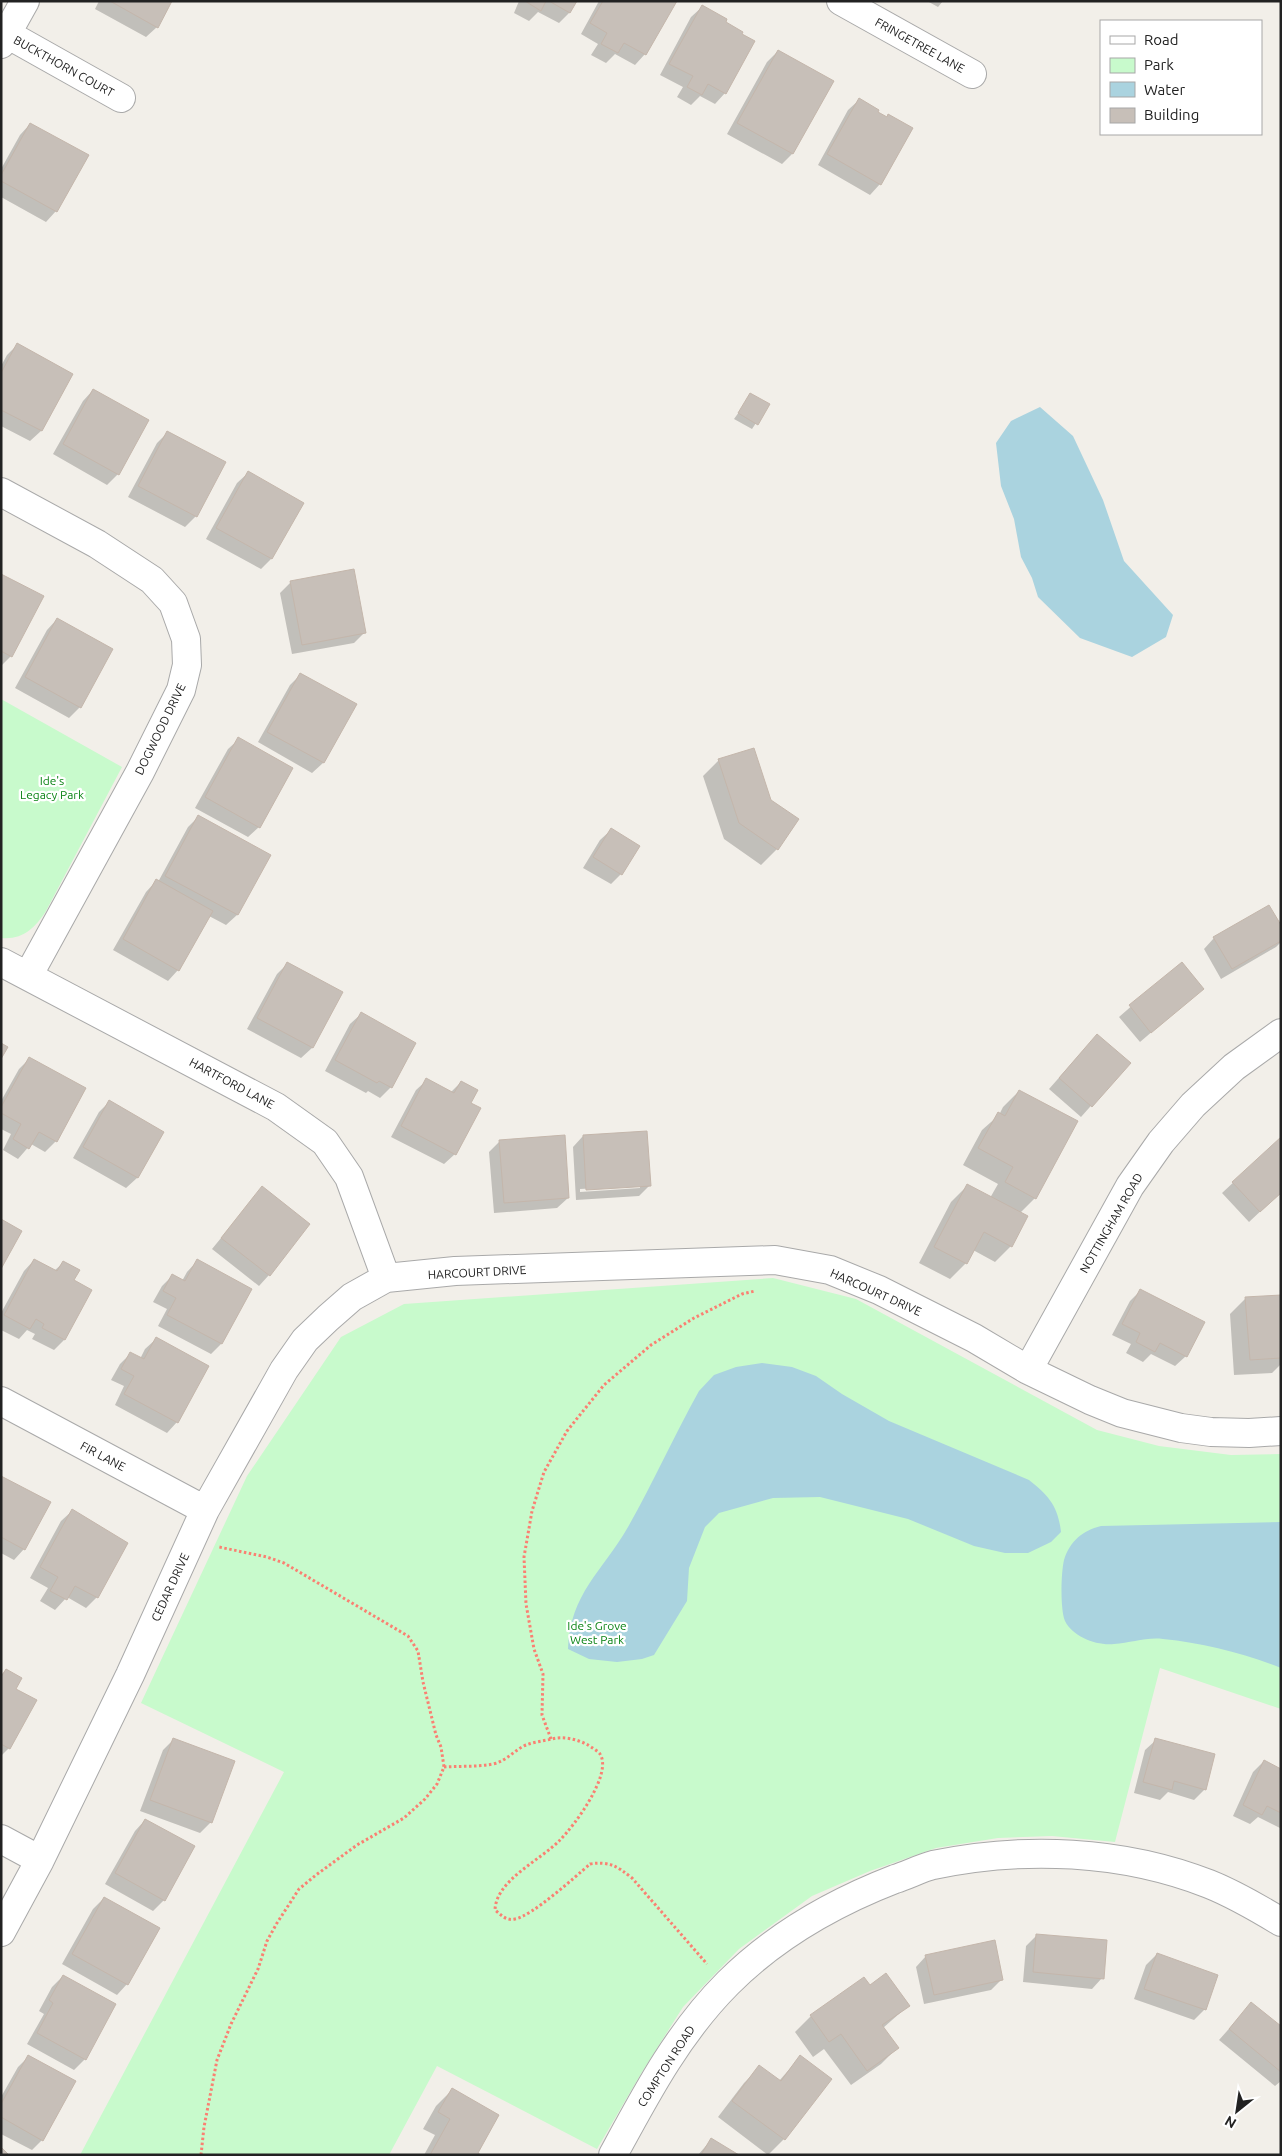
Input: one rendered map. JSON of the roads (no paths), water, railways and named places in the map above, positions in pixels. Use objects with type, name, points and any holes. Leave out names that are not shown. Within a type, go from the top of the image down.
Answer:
[{"type":"street","points":[[4,39],[25,1]]},
{"type":"street","name":"FRINGETREE LANE","points":[[841,1],[972,74]]},
{"type":"street","name":"BUCKTHORN COURT","points":[[4,39],[121,98]]},
{"type":"street","name":"DOGWOOD DRIVE","points":[[1,492],[97,544],[152,580],[173,603],[186,639],[187,666],[181,690],[140,772],[28,976]]},
{"type":"street","name":"HARTFORD LANE","points":[[1,962],[276,1106],[325,1142],[349,1177],[386,1278]]},
{"type":"street","name":"NOTTINGHAM ROAD","points":[[1028,1370],[1130,1186],[1161,1142],[1193,1105],[1234,1067],[1281,1033]]},
{"type":"street","name":"HARCOURT DRIVE","points":[[386,1278],[456,1271],[775,1260],[830,1270],[879,1290],[974,1338],[1028,1370],[1122,1413],[1181,1428],[1239,1433],[1281,1431]]},
{"type":"street","name":"CEDAR DRIVE","points":[[1,1932],[40,1860],[130,1675],[205,1510],[284,1370],[305,1340],[328,1318],[352,1298],[386,1278]]},
{"type":"street","name":"FIR LANE","points":[[1,1401],[205,1510]]},
{"type":"street","points":[[1,1839],[40,1860]]},
{"type":"street","name":"COMPTON ROAD","points":[[613,2155],[651,2086],[685,2032],[727,1984],[781,1938],[835,1905],[866,1890],[932,1865],[1006,1855],[1049,1853],[1092,1856],[1136,1863],[1177,1873],[1210,1884],[1252,1904],[1281,1922]]},
{"type":"water","points":[[1040,407],[1073,436],[1103,500],[1124,561],[1173,615],[1166,637],[1132,657],[1080,638],[1038,597],[1032,578],[1021,557],[1014,519],[1001,486],[996,443],[1011,421]]},
{"type":"water","points":[[762,1363],[792,1367],[816,1376],[842,1394],[889,1421],[1029,1480],[1042,1491],[1055,1508],[1061,1532],[1051,1542],[1028,1553],[1005,1553],[974,1546],[908,1519],[820,1497],[773,1498],[719,1513],[705,1527],[689,1568],[687,1601],[654,1655],[642,1659],[617,1662],[589,1659],[568,1649],[570,1629],[581,1597],[628,1527],[699,1391],[714,1375],[736,1367]]},
{"type":"water","points":[[1281,1522],[1281,1668],[1223,1649],[1163,1639],[1100,1644],[1080,1636],[1065,1621],[1062,1608],[1064,1560],[1073,1542],[1088,1531],[1101,1526]]},
{"type":"park label","name":"Ide's Legacy Park","points":[[52,787]]},
{"type":"park label","name":"Ide's Grove West Park","points":[[597,1632]]}]
